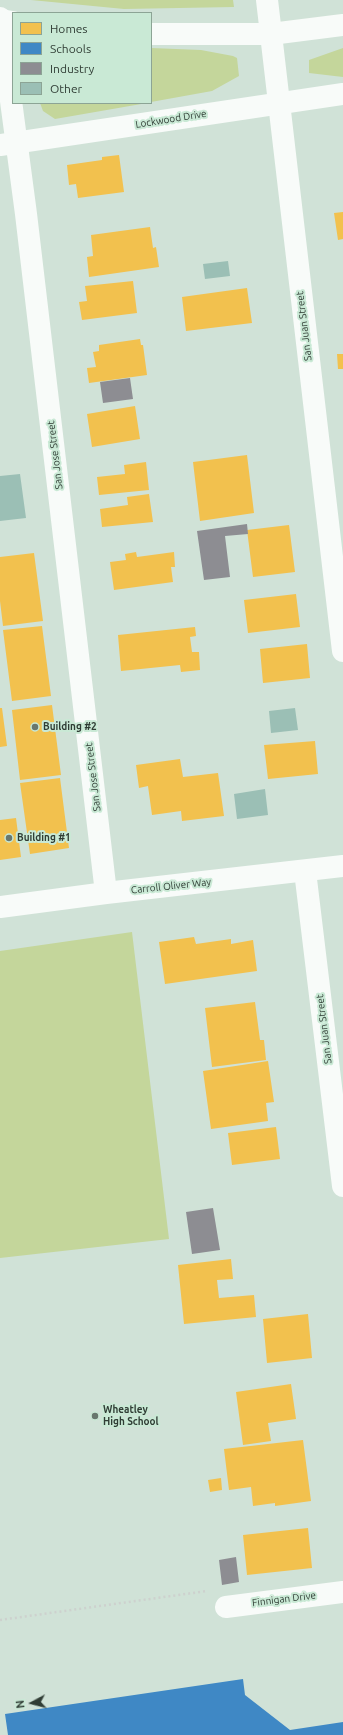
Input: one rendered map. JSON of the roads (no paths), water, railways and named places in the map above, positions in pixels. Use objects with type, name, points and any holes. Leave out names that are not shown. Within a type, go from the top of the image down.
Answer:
[{"type":"street","name":"San Juan Street","points":[[266,0],[343,651]]},
{"type":"street","points":[[0,20],[12,22]]},
{"type":"street","name":"San Jose Street","points":[[0,20],[8,144],[106,893]]},
{"type":"street","points":[[152,34],[271,34],[343,25]]},
{"type":"street","name":"Lockwood Drive","points":[[8,144],[343,94]]},
{"type":"street","name":"Carroll Oliver Way","points":[[0,907],[106,893],[343,866]]},
{"type":"street","name":"San Juan Street","points":[[305,871],[343,1186]]},
{"type":"street","name":"Finnigan Drive","points":[[226,1607],[343,1592]]},
{"type":"place","name":"Building #2","points":[[35,727]]},
{"type":"place","name":"Building #1","points":[[9,838]]},
{"type":"place","name":"Wheatley High School","points":[[95,1416]]}]
